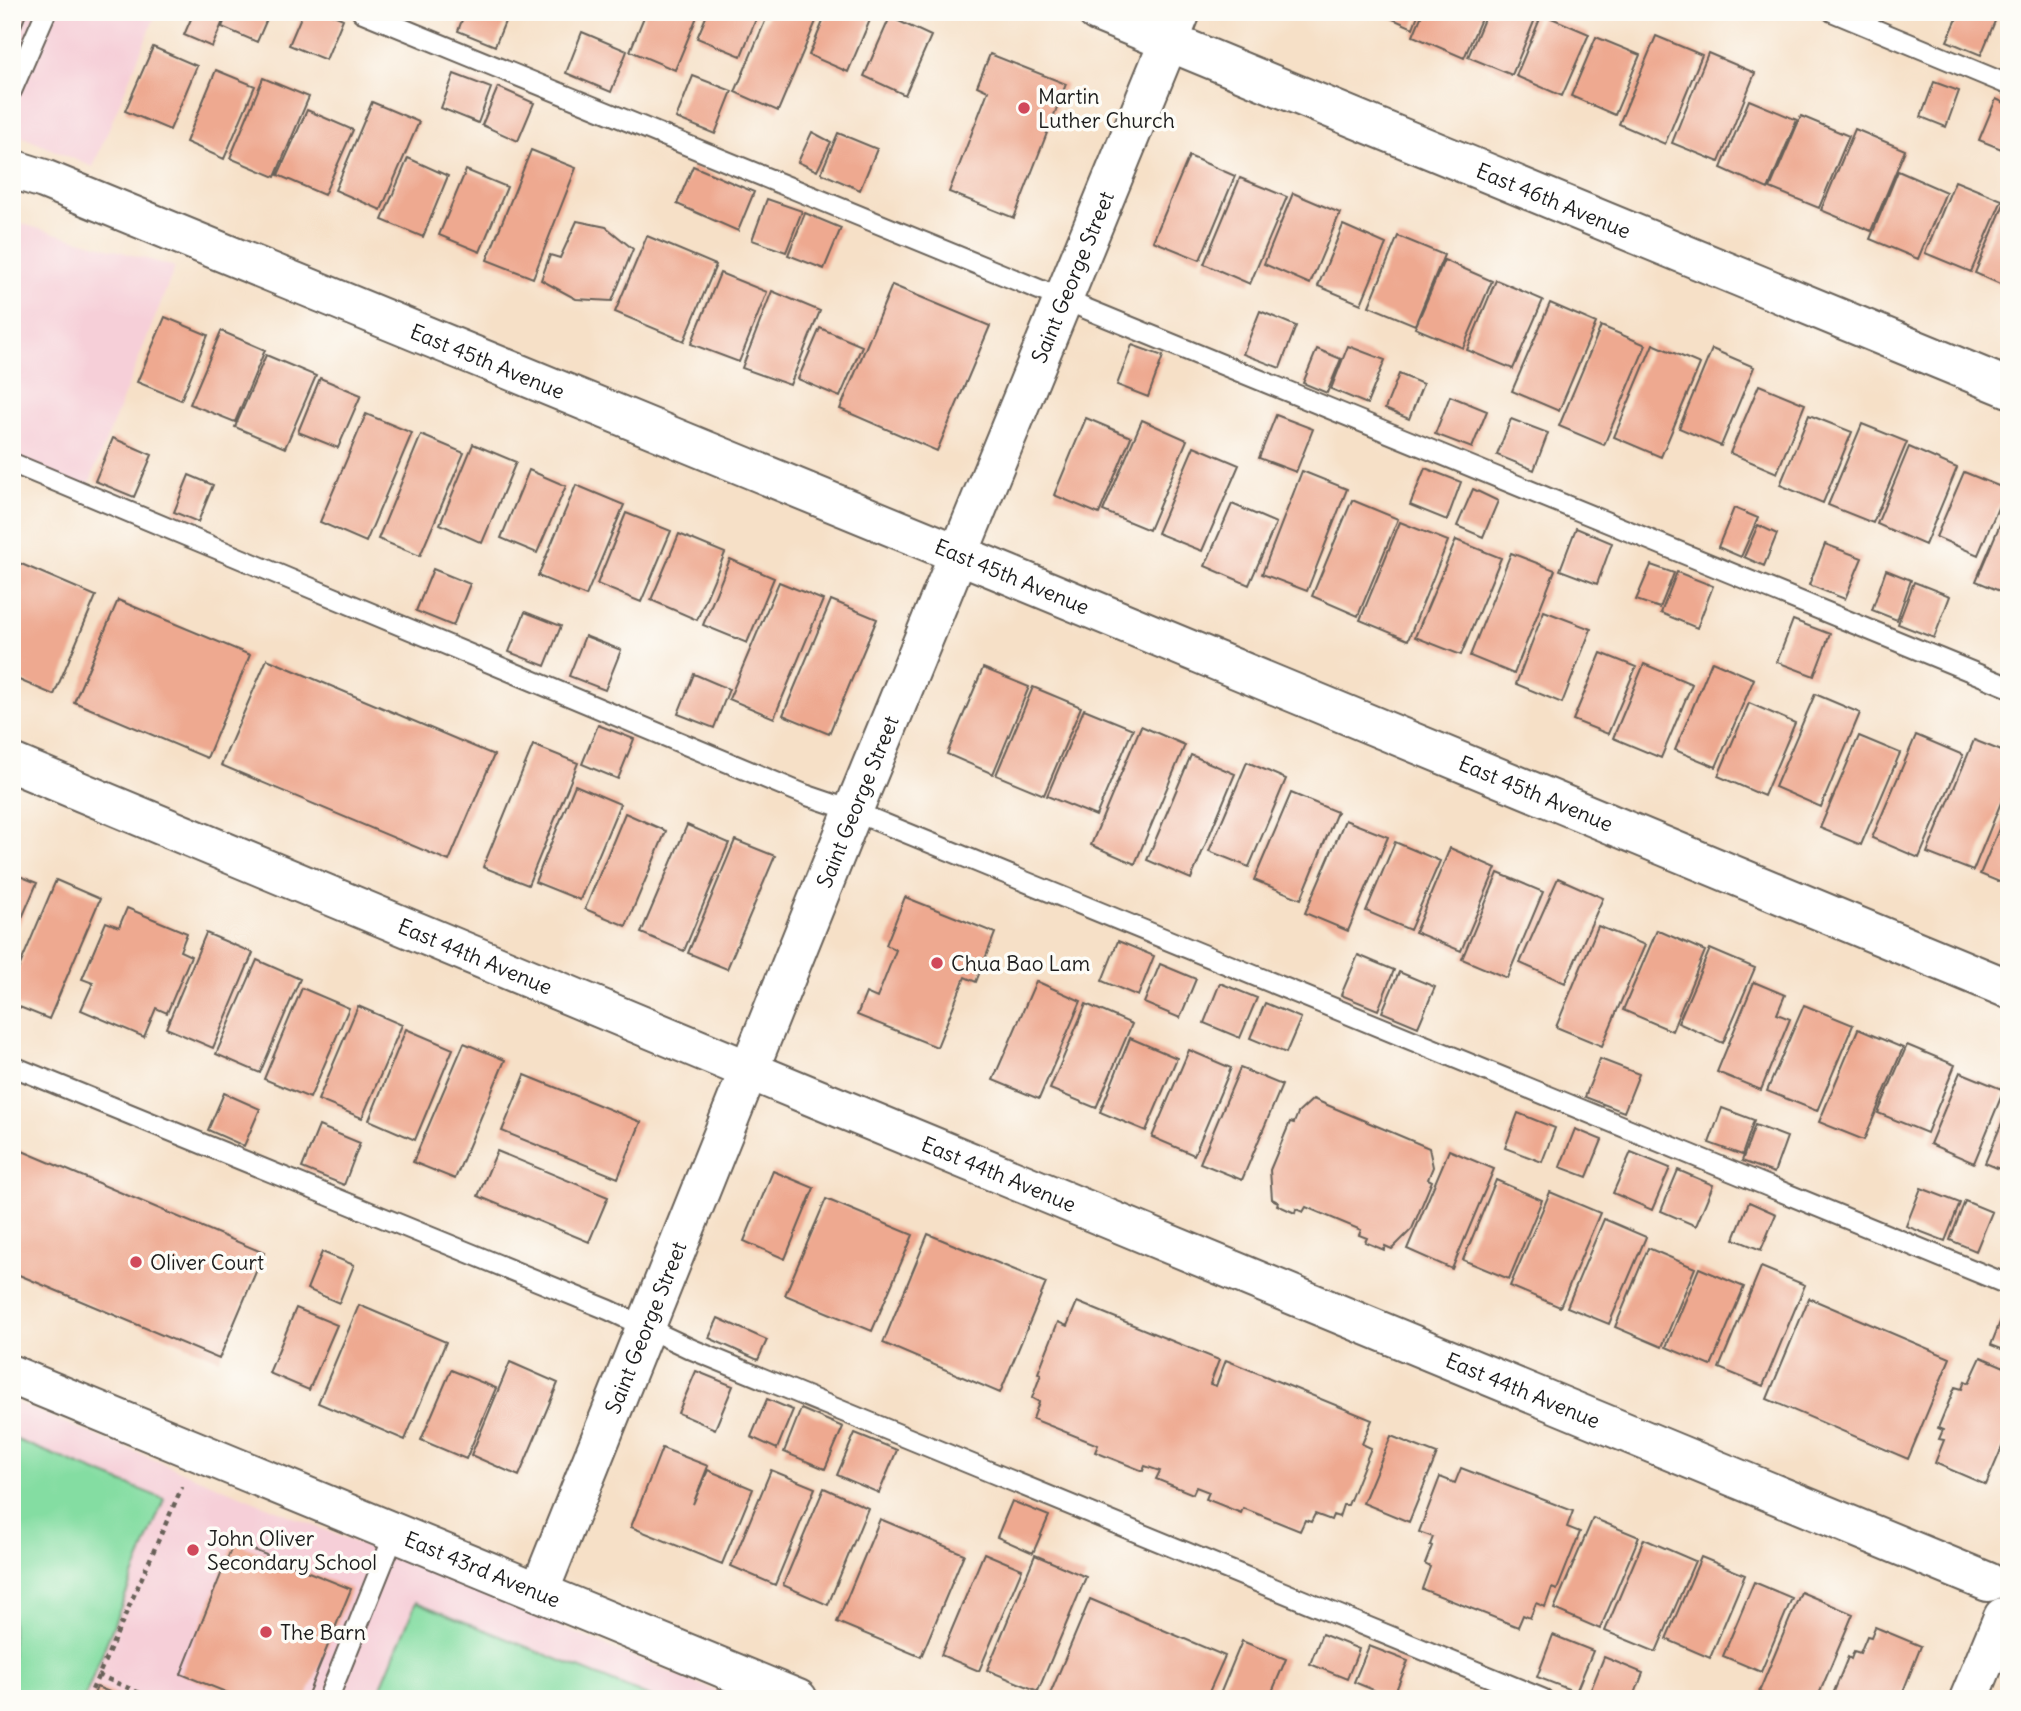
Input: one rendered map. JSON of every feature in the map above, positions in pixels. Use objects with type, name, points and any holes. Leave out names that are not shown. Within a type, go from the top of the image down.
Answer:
[{"type":"street","name":"East 46th Avenue","points":[[1097,12],[1175,27],[2009,388]]},
{"type":"street","name":"Saint George Street","points":[[539,1592],[853,811],[1175,27]]},
{"type":"street","name":"East 45th Avenue","points":[[12,169],[70,190],[959,555],[2009,989]]},
{"type":"street","name":"East 44th Avenue","points":[[12,763],[748,1070],[1998,1575]]},
{"type":"street","name":"East 43rd Avenue","points":[[12,1375],[797,1699]]},
{"type":"street","points":[[1969,1699],[2006,1618],[1990,1606],[1987,1599],[1998,1575]]},
{"type":"lane","points":[[12,90],[46,12]]},
{"type":"lane","points":[[362,12],[2009,687]]},
{"type":"lane","points":[[1833,12],[2009,85]]},
{"type":"lane","points":[[12,463],[793,789],[853,811],[2009,1285]]},
{"type":"lane","points":[[12,1066],[596,1305],[704,1354],[1543,1699]]},
{"type":"lane","points":[[328,1699],[395,1533]]},
{"type":"path","points":[[88,1699],[182,1487]]},
{"type":"path","points":[[98,1675],[153,1699]]},
{"type":"shaded area","points":[[12,12],[157,12],[93,167],[23,137],[20,132],[18,111],[12,109]]},
{"type":"shaded area","points":[[12,221],[175,267],[85,494],[12,463]]},
{"type":"shaded area","name":"John Oliver Secondary School","points":[[12,1401],[735,1699],[12,1699]]},
{"type":"green space","points":[[12,1438],[164,1499],[84,1699],[12,1699]]},
{"type":"green space","points":[[416,1602],[655,1699],[376,1699]]},
{"type":"building","points":[[12,12],[27,12],[12,49]]},
{"type":"building","points":[[194,12],[227,12],[212,47],[184,35]]},
{"type":"building","points":[[228,12],[270,12],[257,42],[222,27]]},
{"type":"building","points":[[303,12],[327,12],[343,19],[326,60],[289,45]]},
{"type":"building","points":[[465,12],[509,12],[495,46],[458,31]]},
{"type":"building","points":[[646,12],[699,12],[675,70],[630,51]]},
{"type":"building","points":[[708,12],[759,12],[741,56],[697,38]]},
{"type":"building","points":[[769,12],[820,12],[778,111],[735,92]]},
{"type":"building","points":[[827,12],[873,13],[848,72],[809,55]]},
{"type":"building","points":[[1377,12],[1419,12],[1413,28]]},
{"type":"building","points":[[1423,12],[1484,12],[1464,58],[1413,36]]},
{"type":"building","points":[[1487,12],[1538,12],[1512,75],[1468,57]]},
{"type":"building","points":[[1960,12],[1998,14],[1981,55],[1947,41]]},
{"type":"building","points":[[1542,14],[1589,34],[1562,96],[1516,76]]},
{"type":"building","points":[[890,17],[931,36],[905,95],[864,76]]},
{"type":"building","points":[[582,32],[627,51],[611,92],[566,73]]},
{"type":"building","points":[[1656,36],[1702,55],[1665,144],[1619,124]]},
{"type":"building","points":[[1596,37],[1640,55],[1615,115],[1571,96]]},
{"type":"building","points":[[2009,46],[2009,66],[2002,63]]},
{"type":"building","points":[[153,47],[197,66],[170,130],[125,111]]},
{"type":"building","points":[[1708,53],[1755,73],[1719,162],[1672,143]]},
{"type":"building","points":[[990,54],[1066,84],[1014,218],[949,192],[988,91],[977,86]]},
{"type":"building","points":[[216,70],[255,86],[224,159],[186,142]]},
{"type":"building","points":[[454,74],[491,88],[478,123],[441,108]]},
{"type":"building","points":[[693,76],[732,91],[715,134],[676,118]]},
{"type":"building","points":[[263,78],[309,97],[275,177],[230,158]]},
{"type":"building","points":[[1934,82],[1959,91],[1946,127],[1921,117]]},
{"type":"building","points":[[498,87],[534,103],[518,141],[482,125]]},
{"type":"building","points":[[1996,99],[2009,105],[2009,152],[1979,140]]},
{"type":"building","points":[[1749,100],[1797,120],[1768,189],[1721,168]]},
{"type":"building","points":[[372,102],[419,122],[381,210],[335,190]]},
{"type":"building","points":[[307,110],[353,130],[324,195],[278,175]]},
{"type":"building","points":[[1801,116],[1849,136],[1819,208],[1770,188]]},
{"type":"building","points":[[1855,129],[1905,150],[1871,231],[1821,210]]},
{"type":"building","points":[[812,132],[831,142],[817,171],[798,162]]},
{"type":"building","points":[[838,133],[877,149],[860,190],[821,173]]},
{"type":"building","points":[[531,150],[576,168],[533,278],[487,260]]},
{"type":"building","points":[[1189,156],[1235,176],[1200,260],[1153,241]]},
{"type":"building","points":[[408,158],[448,176],[423,237],[382,220]]},
{"type":"building","points":[[693,166],[754,192],[738,231],[677,204]]},
{"type":"building","points":[[466,170],[507,187],[480,252],[439,235]]},
{"type":"building","points":[[1898,171],[1946,192],[1918,259],[1870,239]]},
{"type":"building","points":[[1240,178],[1287,197],[1250,284],[1204,264]]},
{"type":"building","points":[[1955,181],[2002,200],[1971,272],[1925,253]]},
{"type":"building","points":[[2009,192],[2009,288],[1975,273]]},
{"type":"building","points":[[1293,193],[1340,213],[1310,284],[1264,264]]},
{"type":"building","points":[[767,199],[802,211],[786,252],[752,240]]},
{"type":"building","points":[[805,213],[841,228],[824,269],[788,255]]},
{"type":"building","points":[[577,221],[606,227],[633,249],[612,301],[576,299],[541,280],[550,255],[560,258]]},
{"type":"building","points":[[1343,225],[1386,244],[1361,304],[1318,286]]},
{"type":"building","points":[[647,236],[716,265],[684,341],[615,312]]},
{"type":"building","points":[[1398,236],[1444,255],[1415,325],[1369,306]]},
{"type":"building","points":[[1444,260],[1492,281],[1463,348],[1415,328]]},
{"type":"building","points":[[720,273],[767,292],[739,362],[691,344]]},
{"type":"building","points":[[1496,280],[1543,300],[1513,369],[1467,350]]},
{"type":"building","points":[[892,285],[990,326],[937,451],[840,409]]},
{"type":"building","points":[[772,291],[820,311],[790,385],[742,368]]},
{"type":"building","points":[[1550,303],[1596,323],[1559,411],[1512,391]]},
{"type":"building","points":[[1260,311],[1296,326],[1280,368],[1243,354]]},
{"type":"building","points":[[165,317],[208,335],[181,400],[137,382]]},
{"type":"building","points":[[1601,326],[1646,345],[1604,445],[1559,426]]},
{"type":"building","points":[[820,328],[862,346],[840,397],[798,379]]},
{"type":"building","points":[[221,331],[265,350],[235,422],[190,404]]},
{"type":"building","points":[[1653,344],[1700,364],[1661,457],[1614,437]]},
{"type":"building","points":[[1132,345],[1163,356],[1148,397],[1117,385]]},
{"type":"building","points":[[1348,346],[1385,360],[1367,404],[1331,389]]},
{"type":"building","points":[[1317,349],[1341,359],[1327,393],[1303,383]]},
{"type":"building","points":[[1712,349],[1754,367],[1721,446],[1679,428]]},
{"type":"building","points":[[266,355],[316,376],[285,448],[235,427]]},
{"type":"building","points":[[1399,374],[1423,384],[1409,419],[1385,409]]},
{"type":"building","points":[[320,378],[361,395],[338,448],[298,432]]},
{"type":"building","points":[[1759,385],[1805,404],[1777,473],[1730,453]]},
{"type":"building","points":[[1450,396],[1487,411],[1472,448],[1435,434]]},
{"type":"building","points":[[366,414],[412,433],[366,542],[320,522]]},
{"type":"building","points":[[1276,415],[1313,429],[1296,472],[1259,458]]},
{"type":"building","points":[[1809,415],[1852,432],[1823,503],[1780,485]]},
{"type":"building","points":[[1086,418],[1131,437],[1099,514],[1054,495]]},
{"type":"building","points":[[1511,419],[1548,433],[1534,470],[1497,455]]},
{"type":"building","points":[[1142,420],[1187,440],[1149,530],[1103,511]]},
{"type":"building","points":[[1862,424],[1907,442],[1873,523],[1828,505]]},
{"type":"building","points":[[421,435],[464,453],[420,556],[378,539]]},
{"type":"building","points":[[113,438],[152,455],[134,497],[95,481]]},
{"type":"building","points":[[473,444],[516,462],[482,543],[440,524]]},
{"type":"building","points":[[1194,446],[1239,465],[1202,551],[1157,533]]},
{"type":"building","points":[[1909,447],[1957,468],[1925,545],[1877,524]]},
{"type":"building","points":[[1425,468],[1461,482],[1447,520],[1410,505]]},
{"type":"building","points":[[529,470],[566,486],[537,553],[501,538]]},
{"type":"building","points":[[1302,471],[1347,489],[1307,591],[1262,574]]},
{"type":"building","points":[[1964,472],[2006,489],[1978,555],[1936,537]]},
{"type":"building","points":[[189,475],[213,485],[198,522],[174,512]]},
{"type":"building","points":[[576,485],[624,505],[586,596],[538,576]]},
{"type":"building","points":[[1473,489],[1498,501],[1483,537],[1457,526]]},
{"type":"building","points":[[1352,500],[1398,519],[1358,616],[1312,596]]},
{"type":"building","points":[[2009,503],[2009,595],[1976,581]]},
{"type":"building","points":[[1232,504],[1276,523],[1249,585],[1205,566]]},
{"type":"building","points":[[1734,508],[1758,518],[1741,557],[1718,547]]},
{"type":"building","points":[[626,513],[671,531],[641,602],[597,584]]},
{"type":"building","points":[[1400,522],[1448,541],[1408,640],[1360,620]]},
{"type":"building","points":[[1758,525],[1777,534],[1764,566],[1744,557]]},
{"type":"building","points":[[1576,528],[1612,543],[1597,584],[1560,570]]},
{"type":"building","points":[[679,534],[725,553],[697,620],[651,600]]},
{"type":"building","points":[[1456,540],[1501,558],[1461,655],[1415,637]]},
{"type":"building","points":[[1825,544],[1862,558],[1845,599],[1809,585]]},
{"type":"building","points":[[1511,553],[1555,570],[1514,674],[1470,656]]},
{"type":"building","points":[[730,559],[774,578],[747,643],[703,625]]},
{"type":"building","points":[[12,560],[96,596],[54,695],[12,677]]},
{"type":"building","points":[[1651,565],[1674,573],[1660,608],[1636,600]]},
{"type":"building","points":[[433,569],[470,584],[453,626],[416,611]]},
{"type":"building","points":[[1886,570],[1911,580],[1897,620],[1872,610]]},
{"type":"building","points":[[1677,572],[1713,586],[1697,628],[1661,613]]},
{"type":"building","points":[[779,582],[823,600],[774,718],[729,699]]},
{"type":"building","points":[[1914,582],[1950,596],[1934,638],[1898,624]]},
{"type":"building","points":[[118,600],[250,655],[207,758],[74,702]]},
{"type":"building","points":[[831,600],[877,619],[829,734],[783,715]]},
{"type":"building","points":[[1544,611],[1591,629],[1562,703],[1516,684]]},
{"type":"building","points":[[525,612],[561,626],[545,666],[509,652]]},
{"type":"building","points":[[1793,620],[1830,634],[1814,676],[1777,662]]},
{"type":"building","points":[[585,636],[621,650],[605,690],[569,676]]},
{"type":"building","points":[[1601,653],[1636,667],[1608,734],[1573,720]]},
{"type":"building","points":[[267,659],[494,755],[449,861],[221,765]]},
{"type":"building","points":[[1712,661],[1754,679],[1716,767],[1675,750]]},
{"type":"building","points":[[1644,664],[1692,684],[1661,758],[1613,738]]},
{"type":"building","points":[[983,668],[1029,687],[993,774],[947,754]]},
{"type":"building","points":[[694,674],[729,689],[714,728],[678,714]]},
{"type":"building","points":[[1033,687],[1081,707],[1044,795],[996,775]]},
{"type":"building","points":[[1815,694],[1860,713],[1821,807],[1775,787]]},
{"type":"building","points":[[1749,703],[1795,723],[1764,796],[1718,776]]},
{"type":"building","points":[[1084,709],[1133,729],[1096,816],[1047,796]]},
{"type":"building","points":[[598,725],[634,739],[618,779],[582,764]]},
{"type":"building","points":[[1141,726],[1185,745],[1135,864],[1091,845]]},
{"type":"building","points":[[1916,735],[1963,755],[1919,858],[1872,838]]},
{"type":"building","points":[[1859,736],[1900,753],[1861,845],[1820,828]]},
{"type":"building","points":[[1974,740],[2009,754],[2009,783],[1973,871],[1927,853]]},
{"type":"building","points":[[533,745],[578,763],[528,885],[483,867]]},
{"type":"building","points":[[1191,755],[1235,774],[1191,879],[1147,860]]},
{"type":"building","points":[[1247,762],[1286,779],[1249,867],[1209,851]]},
{"type":"building","points":[[575,785],[620,804],[580,900],[535,882]]},
{"type":"building","points":[[1291,793],[1337,812],[1301,899],[1254,880]]},
{"type":"building","points":[[2009,805],[2009,886],[1980,874]]},
{"type":"building","points":[[625,813],[666,831],[626,926],[585,909]]},
{"type":"building","points":[[1345,820],[1388,837],[1348,931],[1305,913]]},
{"type":"building","points":[[687,825],[729,843],[684,951],[641,933]]},
{"type":"building","points":[[735,840],[775,856],[727,969],[688,953]]},
{"type":"building","points":[[1395,842],[1440,861],[1410,930],[1366,911]]},
{"type":"building","points":[[1450,848],[1496,868],[1461,951],[1415,932]]},
{"type":"building","points":[[12,873],[37,883],[12,941]]},
{"type":"building","points":[[1498,873],[1543,892],[1507,978],[1462,959]]},
{"type":"building","points":[[1558,878],[1603,898],[1565,983],[1520,963]]},
{"type":"building","points":[[56,880],[100,899],[49,1019],[12,1004],[12,984]]},
{"type":"building","name":"Chua Bao Lam","points":[[905,897],[995,933],[976,982],[965,977],[937,1047],[857,1015],[866,993],[877,998],[896,950],[886,945]]},
{"type":"building","points":[[127,908],[187,933],[180,951],[191,956],[167,1013],[156,1008],[144,1037],[81,1010],[93,983],[82,979],[106,922],[119,927]]},
{"type":"building","points":[[1598,926],[1645,945],[1602,1046],[1556,1027]]},
{"type":"building","points":[[1657,930],[1705,951],[1672,1031],[1623,1010]]},
{"type":"building","points":[[206,933],[253,953],[213,1048],[166,1028]]},
{"type":"building","points":[[1118,941],[1154,956],[1138,996],[1102,981]]},
{"type":"building","points":[[1710,949],[1755,968],[1723,1043],[1678,1023]]},
{"type":"building","points":[[1358,955],[1394,970],[1378,1010],[1341,995]]},
{"type":"building","points":[[257,960],[300,979],[260,1073],[216,1054]]},
{"type":"building","points":[[1160,964],[1196,979],[1180,1018],[1144,1003]]},
{"type":"building","points":[[1399,972],[1435,987],[1418,1027],[1382,1012]]},
{"type":"building","points":[[1036,981],[1081,1001],[1039,1099],[993,1080]]},
{"type":"building","points":[[1754,982],[1785,995],[1777,1014],[1790,1019],[1761,1090],[1717,1072]]},
{"type":"building","points":[[1220,983],[1257,998],[1240,1038],[1204,1023]]},
{"type":"building","points":[[302,988],[349,1008],[310,1098],[264,1079]]},
{"type":"building","points":[[1265,1003],[1301,1018],[1286,1053],[1250,1038]]},
{"type":"building","points":[[1086,1004],[1132,1024],[1096,1108],[1050,1089]]},
{"type":"building","points":[[1804,1005],[1853,1025],[1817,1111],[1767,1091]]},
{"type":"building","points":[[358,1006],[402,1025],[362,1118],[318,1100]]},
{"type":"building","points":[[406,1029],[453,1049],[415,1140],[369,1120]]},
{"type":"building","points":[[1858,1029],[1903,1048],[1864,1140],[1819,1122]]},
{"type":"building","points":[[1130,1038],[1177,1058],[1146,1131],[1100,1112]]},
{"type":"building","points":[[464,1043],[505,1060],[455,1179],[413,1162]]},
{"type":"building","points":[[1907,1045],[1955,1065],[1927,1133],[1878,1113]]},
{"type":"building","points":[[1189,1050],[1231,1068],[1194,1155],[1152,1137]]},
{"type":"building","points":[[1600,1059],[1639,1074],[1624,1112],[1585,1097]]},
{"type":"building","points":[[1240,1068],[1282,1085],[1242,1180],[1200,1163]]},
{"type":"building","points":[[1960,1072],[2004,1090],[1974,1163],[1930,1144]]},
{"type":"building","points":[[525,1075],[641,1122],[618,1178],[502,1131]]},
{"type":"building","points":[[224,1093],[260,1109],[244,1146],[208,1130]]},
{"type":"building","points":[[1313,1099],[1429,1148],[1433,1167],[1428,1179],[1432,1181],[1412,1229],[1392,1249],[1385,1246],[1384,1250],[1365,1242],[1367,1238],[1359,1235],[1361,1230],[1306,1207],[1303,1212],[1296,1209],[1295,1213],[1277,1205],[1278,1202],[1272,1199],[1270,1170],[1290,1122],[1294,1123],[1298,1113]]},
{"type":"building","points":[[2009,1106],[2009,1173],[1985,1163]]},
{"type":"building","points":[[1722,1108],[1754,1120],[1742,1155],[1709,1143]]},
{"type":"building","points":[[1518,1113],[1555,1128],[1542,1162],[1505,1148]]},
{"type":"building","points":[[1755,1125],[1787,1137],[1774,1173],[1742,1161]]},
{"type":"building","points":[[319,1126],[360,1143],[344,1185],[302,1168]]},
{"type":"building","points":[[1575,1129],[1602,1140],[1587,1177],[1560,1167]]},
{"type":"building","name":"Oliver Court","points":[[13,1147],[264,1253],[219,1359],[12,1272]]},
{"type":"building","points":[[1449,1150],[1494,1169],[1452,1269],[1407,1249]]},
{"type":"building","points":[[497,1151],[608,1197],[589,1242],[478,1196]]},
{"type":"building","points":[[1631,1152],[1670,1168],[1652,1210],[1613,1193]]},
{"type":"building","points":[[1678,1170],[1713,1185],[1696,1226],[1661,1211]]},
{"type":"building","points":[[773,1171],[814,1188],[785,1259],[744,1241]]},
{"type":"building","points":[[1496,1180],[1542,1200],[1509,1279],[1463,1260]]},
{"type":"building","points":[[1921,1188],[1960,1203],[1945,1241],[1906,1226]]},
{"type":"building","points":[[1550,1192],[1600,1213],[1560,1307],[1510,1286]]},
{"type":"building","points":[[826,1199],[913,1235],[872,1331],[785,1295]]},
{"type":"building","points":[[1965,1201],[1992,1212],[1976,1251],[1950,1240]]},
{"type":"building","points":[[1749,1202],[1776,1214],[1761,1250],[1734,1239]]},
{"type":"building","points":[[1604,1219],[1646,1237],[1609,1324],[1567,1307]]},
{"type":"building","points":[[928,1234],[1046,1283],[1000,1393],[883,1343]]},
{"type":"building","points":[[1648,1248],[1695,1268],[1662,1347],[1615,1327]]},
{"type":"building","points":[[322,1252],[354,1265],[339,1303],[307,1289]]},
{"type":"building","points":[[1761,1267],[1805,1285],[1763,1386],[1719,1368]]},
{"type":"building","points":[[1699,1268],[1744,1287],[1711,1366],[1666,1347]]},
{"type":"building","points":[[1809,1298],[1950,1358],[1908,1459],[1767,1399]]},
{"type":"building","points":[[1077,1302],[1219,1360],[1210,1384],[1216,1386],[1226,1360],[1372,1420],[1362,1444],[1371,1448],[1348,1505],[1343,1505],[1339,1517],[1333,1515],[1331,1520],[1315,1514],[1311,1522],[1305,1520],[1300,1531],[1243,1508],[1241,1513],[1206,1499],[1209,1492],[1196,1487],[1193,1494],[1156,1479],[1160,1471],[1145,1466],[1143,1471],[1095,1452],[1098,1445],[1033,1419],[1039,1402],[1032,1398],[1041,1374],[1038,1373],[1058,1322],[1067,1326]]},
{"type":"building","points":[[359,1305],[446,1342],[405,1440],[318,1403]]},
{"type":"building","points":[[2006,1307],[2009,1308],[2009,1352],[1991,1345]]},
{"type":"building","points":[[296,1308],[337,1325],[309,1390],[269,1373]]},
{"type":"building","points":[[718,1318],[767,1340],[758,1360],[709,1338]]},
{"type":"building","points":[[1981,1357],[2009,1369],[2009,1431],[1986,1485],[1935,1463],[1944,1440],[1939,1439],[1943,1430],[1938,1428],[1955,1387],[1962,1389],[1965,1381],[1969,1383]]},
{"type":"building","points":[[510,1362],[558,1383],[519,1476],[471,1455]]},
{"type":"building","points":[[451,1370],[496,1388],[466,1459],[421,1440]]},
{"type":"building","points":[[696,1371],[733,1386],[715,1429],[678,1413]]},
{"type":"building","points":[[767,1399],[793,1410],[777,1449],[751,1437]]},
{"type":"building","points":[[801,1409],[843,1427],[825,1469],[784,1452]]},
{"type":"building","points":[[855,1433],[897,1450],[879,1493],[837,1475]]},
{"type":"building","points":[[1391,1436],[1437,1454],[1409,1522],[1363,1503]]},
{"type":"building","points":[[662,1448],[708,1466],[693,1504],[708,1470],[753,1489],[722,1564],[631,1527]]},
{"type":"building","points":[[1461,1468],[1573,1511],[1567,1527],[1580,1532],[1557,1590],[1552,1588],[1545,1607],[1536,1603],[1530,1618],[1523,1615],[1518,1627],[1422,1589],[1430,1567],[1425,1564],[1433,1537],[1419,1532],[1440,1477],[1455,1483]]},
{"type":"building","points":[[771,1470],[815,1488],[775,1585],[731,1566]]},
{"type":"building","points":[[824,1488],[868,1508],[828,1605],[783,1585]]},
{"type":"building","points":[[1012,1501],[1049,1516],[1033,1553],[997,1537]]},
{"type":"building","points":[[1593,1518],[1639,1537],[1600,1629],[1554,1609]]},
{"type":"building","points":[[880,1519],[964,1554],[921,1657],[837,1622]]},
{"type":"building","points":[[1644,1539],[1695,1561],[1656,1652],[1605,1631]]},
{"type":"building","name":"The Barn","points":[[234,1542],[351,1589],[306,1699],[243,1699],[181,1674]]},
{"type":"building","points":[[984,1553],[1022,1569],[979,1671],[941,1655]]},
{"type":"building","points":[[1035,1555],[1086,1577],[1038,1691],[987,1670]]},
{"type":"building","points":[[1701,1557],[1745,1575],[1710,1658],[1666,1639]]},
{"type":"building","points":[[1754,1582],[1792,1598],[1761,1672],[1723,1656]]},
{"type":"building","points":[[1801,1592],[1853,1614],[1817,1699],[1775,1699],[1759,1692]]},
{"type":"building","points":[[1090,1599],[1225,1656],[1206,1699],[1048,1699]]},
{"type":"building","points":[[1875,1627],[1921,1646],[1900,1699],[1831,1699],[1848,1657],[1851,1659],[1854,1651],[1860,1653],[1867,1636],[1871,1637]]},
{"type":"building","points":[[1322,1634],[1359,1649],[1347,1679],[1310,1664]]},
{"type":"building","points":[[1553,1635],[1593,1651],[1576,1692],[1537,1677]]},
{"type":"building","points":[[1242,1641],[1286,1659],[1269,1699],[1218,1699]]},
{"type":"building","points":[[1369,1646],[1408,1661],[1393,1698],[1354,1682]]},
{"type":"building","points":[[1604,1657],[1643,1673],[1633,1699],[1587,1699]]},
{"type":"building","points":[[97,1687],[127,1699],[92,1699]]},
{"type":"place","name":"Martin Luther Church","points":[[1024,108]]},
{"type":"place","name":"Chua Bao Lam","points":[[937,963]]},
{"type":"place","name":"Oliver Court","points":[[136,1262]]},
{"type":"place","name":"John Oliver Secondary School","points":[[193,1550]]},
{"type":"place","name":"The Barn","points":[[266,1632]]}]
